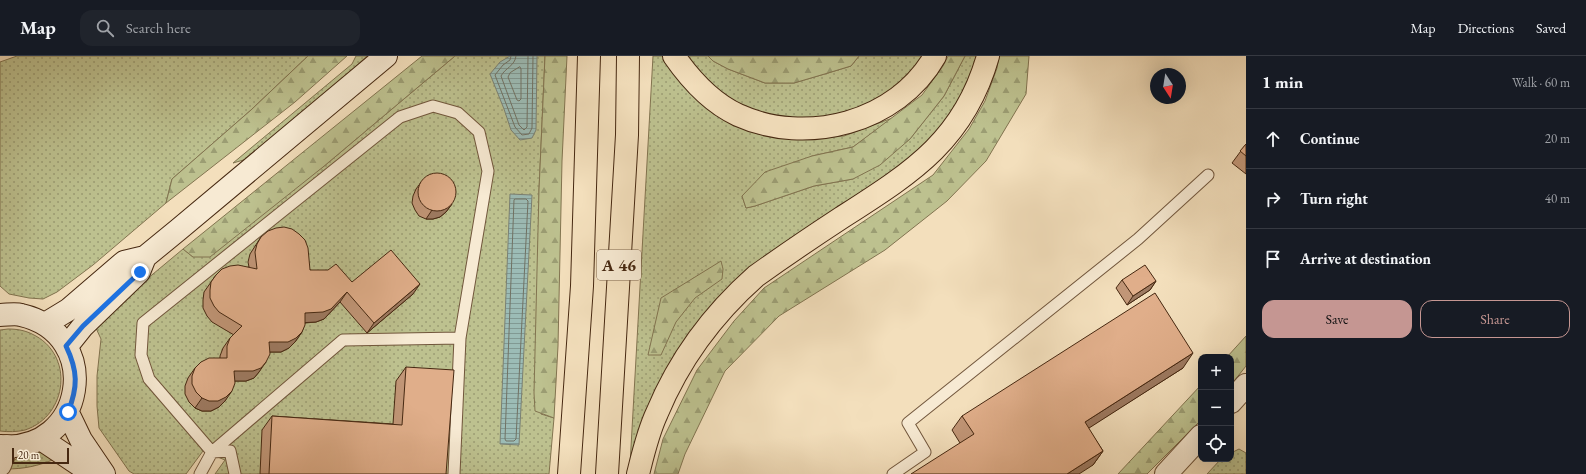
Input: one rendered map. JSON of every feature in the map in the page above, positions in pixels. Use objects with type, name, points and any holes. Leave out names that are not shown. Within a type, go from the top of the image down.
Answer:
[{"type":"highway","name":"A 46","points":[[569,474],[582,286],[589,56]]},
{"type":"highway","name":"A 46","points":[[607,474],[627,135],[628,56]]},
{"type":"highway","points":[[674,56],[683,69],[710,97],[723,107],[738,115],[774,127],[810,129],[852,121],[873,114],[905,92],[922,74],[935,56]]},
{"type":"highway","points":[[638,474],[656,413],[696,342],[720,310],[756,276],[892,184],[928,157],[959,121],[969,104],[988,56]]},
{"type":"main road","points":[[45,324],[68,310],[124,262],[145,256],[386,56]]},
{"type":"main road","points":[[66,346],[83,326],[140,272],[145,256]]},
{"type":"main road","points":[[0,315],[21,314],[45,324],[57,333],[66,346],[73,362],[76,379],[74,396],[68,412],[56,427],[41,439],[2,452]]},
{"type":"main road","points":[[1234,399],[1246,385]]},
{"type":"main road","points":[[68,412],[81,440],[104,474]]},
{"type":"main road","points":[[41,439],[93,474]]},
{"type":"main road","points":[[1166,474],[1198,439]]},
{"type":"lane","points":[[212,452],[149,379],[142,354],[143,323],[400,117],[433,106],[458,113],[479,132],[488,171],[460,338],[454,474]]},
{"type":"lane","points":[[892,474],[925,452],[908,423],[1138,239],[1208,175]]},
{"type":"lane","points":[[200,474],[212,452],[343,340],[460,338]]},
{"type":"lane","points":[[212,452],[230,451],[235,474]]},
{"type":"green space","points":[[17,56],[308,56],[251,110],[172,179],[166,203],[93,265],[57,292],[43,299],[9,294],[0,286],[0,62]]},
{"type":"green space","points":[[308,56],[347,56],[295,102],[166,203],[172,179],[251,110]]},
{"type":"green space","points":[[356,56],[367,56],[317,102],[247,159],[233,163],[352,64]]},
{"type":"green space","points":[[422,56],[455,56],[323,167],[210,257],[193,257],[183,249]]},
{"type":"green space","points":[[455,56],[545,56],[539,190],[541,414],[554,418],[549,474],[215,474],[225,460],[203,451],[186,474],[134,474],[129,471],[99,428],[97,376],[101,339],[95,326],[129,294],[183,249],[193,257],[323,167]]},
{"type":"green space","points":[[545,56],[567,56],[562,161],[558,346],[554,418],[535,411],[534,393],[539,190]]},
{"type":"green space","points":[[653,56],[666,56],[673,68],[802,139],[844,136],[895,117],[853,147],[812,156],[742,196],[746,208],[814,186],[853,179],[910,139],[944,96],[965,56],[980,56],[942,135],[731,286],[630,465]]},
{"type":"green space","points":[[684,56],[708,56],[713,61],[728,69],[765,83],[794,83],[851,66],[859,56],[924,56],[893,92],[859,111],[821,119],[773,117],[736,104],[704,82]]},
{"type":"green space","points":[[708,56],[859,56],[851,66],[794,83],[765,83],[728,69],[713,61]]},
{"type":"green space","points":[[948,56],[965,56],[944,96],[910,139],[880,165],[853,179],[814,186],[746,208],[742,196],[765,172],[812,156],[853,147],[922,95],[943,66]]},
{"type":"green space","points":[[999,56],[1029,56],[1026,94],[986,161],[947,201],[885,250],[779,316],[725,371],[685,454],[678,474],[654,474],[663,439],[697,370],[734,321],[764,288],[933,175],[969,129],[985,101],[997,68]]},
{"type":"green space","points":[[721,261],[723,269],[722,279],[695,298],[676,322],[661,355],[648,355],[661,298]]},
{"type":"green space","points":[[0,330],[20,330],[32,334],[46,343],[55,355],[60,369],[61,384],[57,399],[50,412],[39,423],[25,430],[9,432],[0,431]]},
{"type":"green space","points":[[1246,336],[1246,366],[1234,381],[1234,354],[1230,354]]},
{"type":"green space","points":[[1198,388],[1198,423],[1147,474],[1118,474]]},
{"type":"green space","points":[[1239,449],[1246,453],[1246,474],[1207,474],[1218,462],[1234,462],[1234,452]]},
{"type":"green space","points":[[34,452],[46,453],[55,459],[31,467],[6,469],[18,458],[25,454]]},
{"type":"water","points":[[510,56],[537,56],[536,130],[532,138],[520,140],[511,130],[490,74],[500,62]]},
{"type":"water","points":[[510,194],[532,195],[519,445],[500,444]]},
{"type":"building","points":[[1246,144],[1246,156],[1240,151]]},
{"type":"building","points":[[437,173],[447,176],[453,182],[456,192],[453,202],[447,208],[437,211],[427,208],[421,202],[418,192],[421,182],[427,176]]},
{"type":"building","points":[[284,227],[292,229],[305,240],[308,248],[310,270],[328,270],[336,264],[352,282],[391,250],[420,284],[374,323],[347,292],[331,309],[323,312],[305,313],[305,325],[302,332],[296,338],[288,342],[269,342],[270,354],[261,368],[253,371],[234,371],[235,383],[232,391],[226,397],[218,401],[209,401],[202,398],[196,392],[192,384],[192,376],[195,368],[201,362],[209,358],[227,358],[227,346],[230,338],[242,326],[219,312],[214,306],[210,298],[211,282],[222,269],[230,266],[238,265],[257,269],[255,252],[261,237],[268,231]]},
{"type":"building","points":[[1145,265],[1156,281],[1133,296],[1122,280]]},
{"type":"building","points":[[1155,293],[1193,353],[1085,422],[1103,451],[1067,474],[911,474],[974,434],[962,416]]},
{"type":"building","points":[[406,367],[454,370],[446,474],[269,474],[272,416],[402,425]]},
{"type":"route","points":[[68,412],[74,396],[76,379],[73,362],[66,346],[83,326],[140,272]]}]
